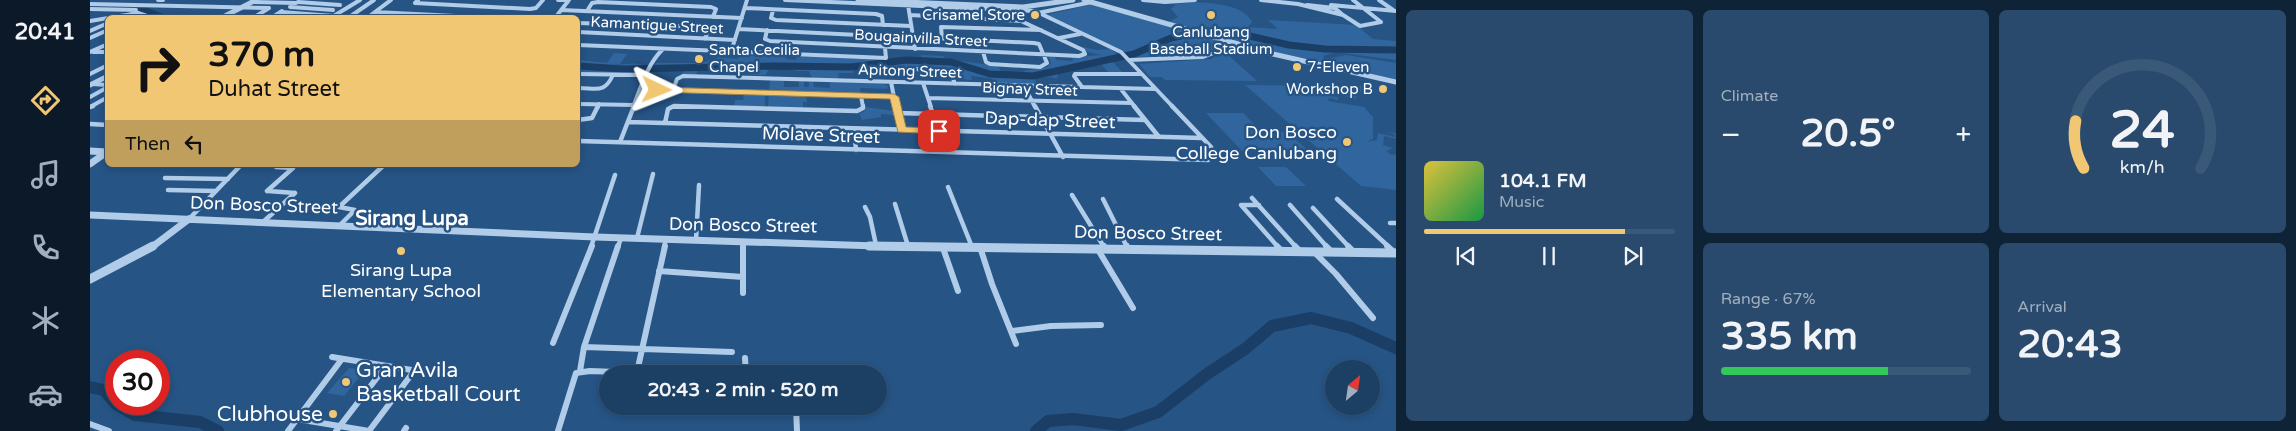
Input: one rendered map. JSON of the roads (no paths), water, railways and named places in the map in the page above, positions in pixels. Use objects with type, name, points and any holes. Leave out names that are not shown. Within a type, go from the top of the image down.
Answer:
[{"type":"street","points":[[158,0],[163,0]]},
{"type":"street","points":[[269,3],[274,0]]},
{"type":"street","points":[[276,15],[302,0]]},
{"type":"street","points":[[321,4],[328,0]]},
{"type":"street","points":[[336,15],[360,0]]},
{"type":"street","points":[[352,15],[374,0]]},
{"type":"street","points":[[371,15],[391,0]]},
{"type":"street","points":[[418,0],[415,3],[532,9],[543,0]]},
{"type":"street","points":[[558,0],[569,0]]},
{"type":"street","points":[[557,15],[569,0]]},
{"type":"street","points":[[731,52],[747,0]]},
{"type":"street","points":[[784,0],[1030,10],[1082,33],[1127,58],[1202,138]]},
{"type":"street","points":[[858,0],[1023,7],[1073,0]]},
{"type":"street","points":[[1084,0],[1283,57],[1396,82]]},
{"type":"street","points":[[1143,0],[1165,2],[1195,0]]},
{"type":"street","points":[[1261,0],[1334,8]]},
{"type":"street","points":[[1353,0],[1364,8],[1381,22],[1369,27],[1353,24],[1331,5],[1364,8],[1395,11]]},
{"type":"street","points":[[1379,0],[1395,11]]},
{"type":"street","points":[[227,15],[254,1],[340,5]]},
{"type":"street","points":[[587,11],[592,3],[596,2],[711,7],[716,9],[713,17]]},
{"type":"street","points":[[1038,13],[1092,2]]},
{"type":"street","points":[[90,4],[269,8],[258,15]]},
{"type":"street","points":[[1298,4],[1343,15]]},
{"type":"street","points":[[107,15],[136,5]]},
{"type":"street","points":[[908,5],[914,49]]},
{"type":"street","points":[[290,7],[333,10]]},
{"type":"street","points":[[745,8],[878,14],[882,16],[883,25]]},
{"type":"street","points":[[978,8],[982,18]]},
{"type":"street","points":[[90,9],[124,10],[142,12],[148,15]]},
{"type":"street","points":[[561,10],[742,18]]},
{"type":"street","points":[[773,10],[771,18],[776,20],[911,26]]},
{"type":"street","points":[[122,15],[142,12]]},
{"type":"street","points":[[138,15],[142,12]]},
{"type":"street","points":[[281,12],[312,15]]},
{"type":"street","points":[[375,12],[438,15]]},
{"type":"street","points":[[910,15],[1018,20],[1059,38],[1082,33]]},
{"type":"street","points":[[90,20],[105,16]]},
{"type":"street","points":[[90,20],[105,18]]},
{"type":"street","points":[[580,23],[706,28],[708,30],[705,38]]},
{"type":"street","points":[[90,31],[105,24]]},
{"type":"street","points":[[942,38],[941,28],[1030,31],[1041,29]]},
{"type":"street","points":[[580,45],[885,58],[884,38],[879,36],[738,29]]},
{"type":"street","name":"Bougainvilla Street","points":[[767,30],[765,39],[770,42],[993,53],[1079,56],[1085,54],[1083,50],[1059,38]]},
{"type":"street","points":[[90,38],[105,31]]},
{"type":"street","name":"Kamantigue Street","points":[[580,32],[735,40]]},
{"type":"street","points":[[913,37],[1036,43],[1044,54],[1047,64],[1040,67],[990,64],[986,62],[983,52]]},
{"type":"street","points":[[989,40],[993,53]]},
{"type":"street","points":[[1127,58],[1157,59],[1209,56],[1221,49],[1227,48],[1230,43]]},
{"type":"street","points":[[90,52],[105,45]]},
{"type":"street","points":[[620,142],[646,74],[662,50]]},
{"type":"street","points":[[90,52],[105,52]]},
{"type":"street","points":[[90,74],[105,66]]},
{"type":"street","points":[[876,68],[944,70],[951,73],[955,84]]},
{"type":"street","points":[[580,74],[646,74]]},
{"type":"street","points":[[1082,87],[1075,74],[1141,74]]},
{"type":"street","points":[[580,88],[604,88],[608,86],[613,75]]},
{"type":"street","name":"Apitong Street","points":[[673,90],[677,79],[683,76],[1155,89]]},
{"type":"street","points":[[91,84],[105,77]]},
{"type":"street","points":[[891,82],[902,130]]},
{"type":"street","points":[[923,83],[933,114]]},
{"type":"street","points":[[91,84],[105,86]]},
{"type":"street","points":[[1024,86],[1063,156]]},
{"type":"street","points":[[90,97],[105,88]]},
{"type":"street","points":[[1120,88],[1159,137]]},
{"type":"street","points":[[640,89],[894,97]]},
{"type":"street","points":[[664,123],[668,109],[674,106],[857,112],[863,108],[861,96]]},
{"type":"street","points":[[90,106],[105,98]]},
{"type":"street","name":"Bignay Street","points":[[928,98],[1132,103]]},
{"type":"street","points":[[580,104],[634,105]]},
{"type":"street","points":[[580,120],[591,119],[599,104]]},
{"type":"street","points":[[898,113],[1145,120]]},
{"type":"street","name":"Dap-dap Street","points":[[628,122],[1202,138]]},
{"type":"street","points":[[90,124],[105,124]]},
{"type":"street","points":[[854,129],[856,150]]},
{"type":"street","name":"Molave Street","points":[[580,141],[1192,160],[1213,157],[1214,153],[1202,138]]},
{"type":"street","points":[[90,151],[105,152]]},
{"type":"street","points":[[90,164],[105,153]]},
{"type":"street","points":[[90,279],[149,249],[189,219],[241,167]]},
{"type":"street","points":[[263,222],[295,193],[268,191],[293,168],[276,167]]},
{"type":"street","points":[[340,225],[355,210],[339,207],[382,167]]},
{"type":"street","points":[[637,238],[653,174]]},
{"type":"street","points":[[553,343],[595,237],[615,175]]},
{"type":"street","points":[[165,178],[228,179]]},
{"type":"street","points":[[696,240],[699,185]]},
{"type":"street","points":[[948,187],[992,284],[1016,344]]},
{"type":"street","points":[[168,190],[216,191]]},
{"type":"street","points":[[1072,195],[1105,248]]},
{"type":"street","points":[[1103,198],[1128,248]]},
{"type":"street","points":[[1252,198],[1300,251]]},
{"type":"street","points":[[1337,199],[1395,253]]},
{"type":"street","points":[[894,204],[908,246]]},
{"type":"street","points":[[1259,205],[1241,204],[1281,251]]},
{"type":"street","points":[[1290,205],[1332,252]]},
{"type":"street","points":[[865,208],[870,217],[876,245]]},
{"type":"street","points":[[1313,208],[1354,252]]},
{"type":"street","name":"Don Bosco Street","points":[[90,214],[666,240],[943,248],[1128,248],[1395,253]]},
{"type":"street","points":[[558,431],[573,378],[580,371],[584,347],[621,238]]},
{"type":"street","points":[[638,365],[666,240]]},
{"type":"street","points":[[743,241],[743,293]]},
{"type":"street","points":[[943,248],[958,291]]},
{"type":"street","points":[[1096,248],[1133,308]]},
{"type":"street","points":[[1314,252],[1336,274],[1373,318]]},
{"type":"street","points":[[659,271],[742,277]]},
{"type":"street","points":[[1012,331],[1051,326],[1101,325]]},
{"type":"street","points":[[584,347],[732,352]]},
{"type":"street","points":[[332,357],[424,372]]},
{"type":"street","points":[[745,358],[745,365]]},
{"type":"street","points":[[288,431],[342,359]]},
{"type":"street","points":[[338,428],[386,366]]},
{"type":"street","points":[[297,419],[338,428],[369,431],[414,370]]},
{"type":"street","points":[[580,371],[599,371]]},
{"type":"street","points":[[796,415],[797,431]]},
{"type":"street","points":[[90,424],[107,431]]},
{"type":"waterway","points":[[128,13],[146,11],[156,15]]},
{"type":"waterway","points":[[580,66],[623,69],[777,66],[851,67],[906,60],[951,62],[990,74],[1033,76],[1134,54],[1171,38],[1205,31],[1232,32],[1289,45],[1325,49],[1396,50]]},
{"type":"waterway","points":[[1036,431],[1048,421],[1073,419],[1121,425],[1158,412],[1207,374],[1245,349],[1272,326],[1311,318],[1351,328],[1396,348]]},
{"type":"waterway","points":[[90,387],[104,390],[116,404],[135,415],[200,422],[218,431]]},
{"type":"place","name":"Crisamel Store","points":[[1035,15]]},
{"type":"place","name":"Canlubang Baseball Stadium","points":[[1211,15]]},
{"type":"place","name":"Santa Cecilia Chapel","points":[[699,59]]},
{"type":"place","name":"7-Eleven","points":[[1297,67]]},
{"type":"place","name":"Workshop B","points":[[1383,89]]},
{"type":"place","name":"Don Bosco College Canlubang","points":[[1347,142]]},
{"type":"place","name":"Sirang Lupa Elementary School","points":[[401,251]]},
{"type":"place","name":"Gran Avila Basketball Court","points":[[346,382]]},
{"type":"place","name":"Clubhouse","points":[[333,414]]},
{"type":"district","name":"Sirang Lupa","points":[[412,219]]}]
